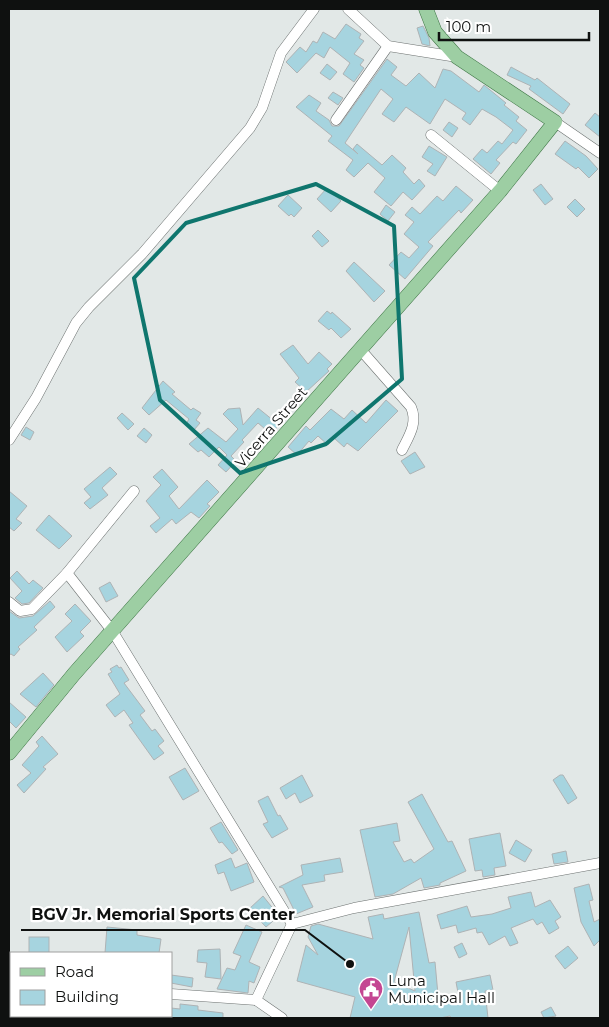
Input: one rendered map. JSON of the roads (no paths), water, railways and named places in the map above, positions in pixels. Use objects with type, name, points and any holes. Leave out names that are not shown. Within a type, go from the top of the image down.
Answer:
[{"type":"main road","points":[[426,9],[435,32],[456,57],[555,122]]},
{"type":"main road","name":"Vicerra Street","points":[[9,753],[74,674],[500,191],[555,122]]},
{"type":"street","points":[[9,440],[36,398],[76,323],[89,307],[142,254],[250,128],[262,108],[281,53],[314,9]]},
{"type":"street","points":[[348,9],[388,46],[456,57]]},
{"type":"street","points":[[336,120],[388,46]]},
{"type":"street","points":[[555,122],[600,153]]},
{"type":"street","points":[[431,135],[500,191]]},
{"type":"street","points":[[360,350],[412,407],[413,428],[402,450]]},
{"type":"street","points":[[9,602],[20,611],[27,611],[67,573],[134,491]]},
{"type":"street","points":[[67,573],[113,632],[292,924]]},
{"type":"street","points":[[292,924],[354,908],[600,863]]},
{"type":"street","points":[[256,1000],[292,924]]},
{"type":"street","points":[[172,994],[256,1000],[282,1018]]},
{"type":"place","name":"BGV Jr. Memorial Sports Center","points":[[350,964]]},
{"type":"place","name":"Luna Municipal Hall","points":[[371,1010]]}]
